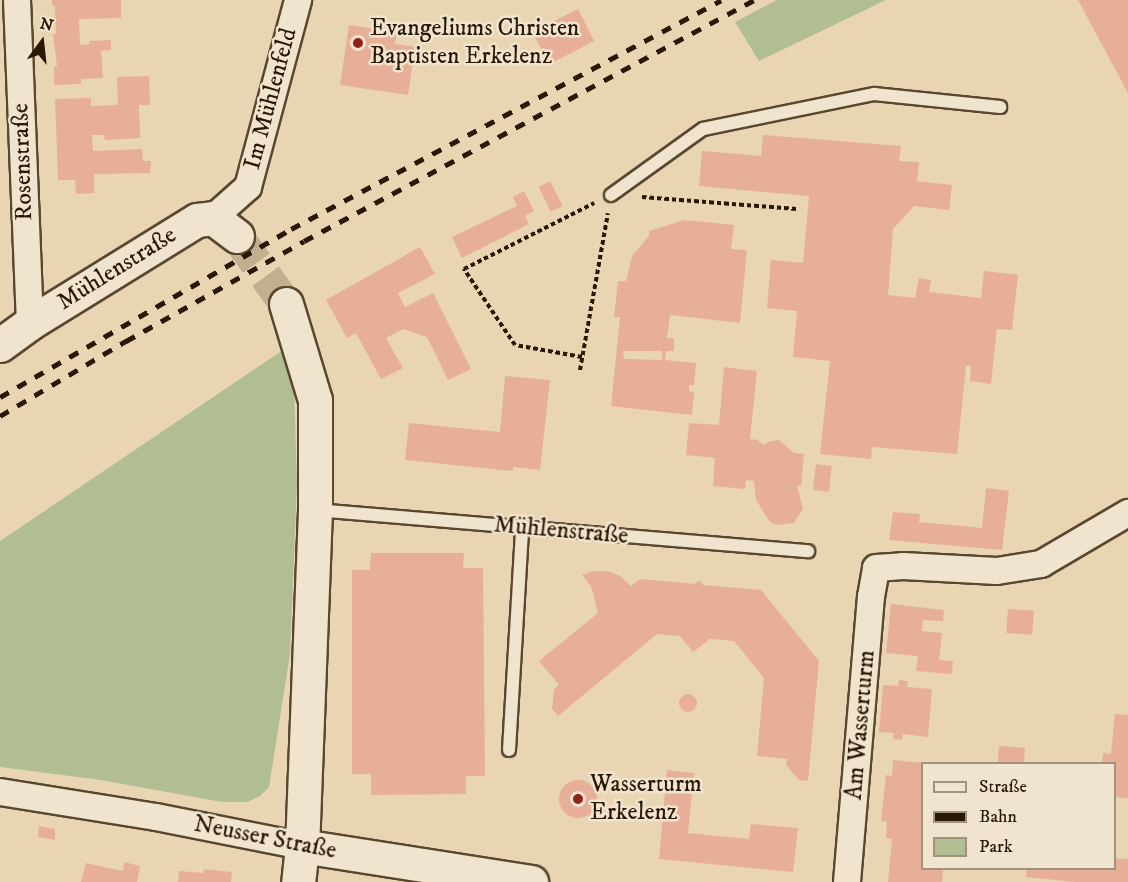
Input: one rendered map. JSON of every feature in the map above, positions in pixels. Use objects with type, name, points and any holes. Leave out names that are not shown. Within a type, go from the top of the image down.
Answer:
[{"type":"street","name":"Rosenstraße","points":[[17,0],[30,323]]},
{"type":"street","name":"Im Mühlenfeld","points":[[225,227],[248,187],[297,0]]},
{"type":"street","name":"Mühlenstraße","points":[[0,345],[30,323],[198,219],[225,227]]},
{"type":"street","points":[[286,304],[315,400],[315,510],[302,846],[298,882]]},
{"type":"street","name":"Am Wasserturm","points":[[847,882],[871,597],[876,568],[903,566],[997,571],[1041,564],[1128,513]]},
{"type":"street","name":"Neusser Straße","points":[[0,792],[156,816],[302,846],[531,882]]},
{"type":"lane","points":[[611,195],[703,129],[874,94],[1000,107]]},
{"type":"lane","name":"Mühlenstraße","points":[[315,510],[808,551]]},
{"type":"lane","points":[[509,750],[522,529]]},
{"type":"path","points":[[582,357],[514,345],[464,269],[611,195],[797,209]]},
{"type":"path","points":[[580,370],[611,195]]},
{"type":"green space","points":[[777,0],[886,0],[759,61],[735,22]]},
{"type":"green space","points":[[283,350],[294,382],[297,484],[290,654],[269,787],[260,796],[247,802],[222,802],[101,780],[0,767],[0,541]]},
{"type":"building","points":[[52,0],[121,0],[121,18],[79,19],[80,45],[90,44],[89,41],[111,40],[111,50],[101,51],[103,78],[81,79],[81,84],[54,85],[54,66],[57,66],[53,34],[56,34],[55,6],[52,6]]},
{"type":"building","points":[[1078,0],[1128,0],[1128,93]]},
{"type":"building","points":[[578,9],[594,41],[549,64],[533,32]]},
{"type":"building","points":[[349,25],[397,32],[395,44],[415,47],[408,95],[340,85]]},
{"type":"building","points":[[149,76],[150,105],[139,105],[140,138],[105,140],[104,135],[92,135],[93,151],[142,149],[143,161],[151,161],[150,173],[94,174],[94,193],[76,194],[75,180],[58,180],[55,99],[91,98],[91,106],[118,105],[117,77]]},
{"type":"building","points":[[763,135],[901,146],[899,161],[919,162],[917,181],[952,185],[949,210],[914,206],[893,229],[888,295],[915,298],[919,278],[931,280],[929,292],[981,298],[984,271],[1018,275],[1012,330],[997,329],[991,384],[970,381],[971,366],[966,366],[957,454],[872,447],[871,459],[820,454],[830,361],[793,357],[797,311],[767,308],[771,260],[803,263],[809,196],[699,186],[702,151],[761,156]]},
{"type":"building","points":[[550,181],[563,206],[551,212],[538,187]]},
{"type":"building","points":[[524,191],[534,211],[525,216],[529,224],[462,258],[452,237],[517,206],[513,197]]},
{"type":"building","points":[[684,220],[734,225],[731,249],[747,250],[740,323],[670,315],[667,338],[674,338],[674,351],[666,351],[665,360],[696,363],[694,385],[689,385],[689,391],[694,392],[692,415],[611,406],[620,317],[614,317],[618,281],[626,281],[632,256],[649,236],[649,231]],"holes":[[[623,351],[662,351],[662,360],[624,359]]]},
{"type":"building","points":[[420,247],[435,274],[398,293],[405,307],[433,293],[471,369],[448,380],[427,337],[403,329],[386,338],[403,368],[381,379],[356,333],[347,338],[326,300]]},
{"type":"building","points":[[724,367],[757,371],[750,439],[758,440],[763,445],[779,440],[794,453],[804,454],[801,486],[797,485],[803,509],[794,523],[777,525],[770,522],[756,500],[754,481],[746,480],[745,489],[713,486],[715,458],[686,455],[689,423],[719,425]]},
{"type":"building","points":[[505,376],[550,380],[540,470],[513,467],[513,471],[405,460],[409,423],[500,432]]},
{"type":"building","points":[[816,464],[832,466],[829,492],[813,490]]},
{"type":"building","points":[[986,488],[1009,491],[1002,550],[889,540],[893,512],[920,514],[919,522],[982,528]]},
{"type":"building","points":[[371,553],[464,553],[463,568],[483,568],[485,776],[466,776],[466,794],[371,795],[371,774],[352,774],[352,570],[370,570]]},
{"type":"building","points":[[594,571],[608,571],[620,576],[631,586],[640,579],[695,584],[700,580],[703,585],[761,590],[819,661],[808,781],[799,780],[786,765],[787,759],[757,756],[764,678],[734,641],[710,639],[693,652],[680,636],[657,634],[558,716],[552,709],[554,689],[559,685],[539,661],[598,613],[591,586],[582,575]]},
{"type":"building","points":[[891,604],[944,610],[943,621],[923,620],[922,631],[942,633],[939,660],[953,661],[952,674],[916,671],[918,656],[886,653]]},
{"type":"building","points":[[1008,609],[1034,611],[1032,635],[1006,633]]},
{"type":"building","points":[[899,680],[908,681],[907,687],[932,689],[928,737],[903,734],[902,740],[893,739],[894,733],[879,732],[883,685],[898,686]]},
{"type":"building","points":[[684,694],[692,694],[697,699],[695,710],[684,712],[679,707],[679,699]]},
{"type":"building","points":[[1115,714],[1128,715],[1128,798],[1116,797],[1116,762],[1102,762],[1103,753],[1111,754]]},
{"type":"building","points":[[999,746],[1025,748],[1024,762],[998,762]]},
{"type":"building","points":[[893,760],[921,763],[921,870],[943,870],[942,882],[888,882],[892,839],[886,838],[887,822],[881,821],[886,775],[892,776]]},
{"type":"building","points":[[667,770],[694,773],[688,833],[749,839],[751,824],[798,828],[793,872],[659,859]]},
{"type":"building","name":"Wasserturm Erkelenz","points":[[578,780],[592,785],[597,799],[592,813],[578,818],[564,813],[559,799],[564,785]]},
{"type":"building","points":[[39,826],[55,829],[55,840],[38,837]]},
{"type":"building","points":[[1116,858],[1128,859],[1128,882],[1075,882],[1026,877],[1027,870],[1116,870]]},
{"type":"building","points":[[124,862],[140,866],[137,882],[81,882],[86,863],[123,871]]},
{"type":"building","points":[[204,869],[232,872],[231,882],[178,882],[179,871],[203,873]]},
{"type":"tunnel","points":[[237,236],[286,304]]},
{"type":"railway","points":[[0,397],[291,229],[721,0]]},
{"type":"railway","points":[[0,416],[126,341],[304,241],[754,0]]},
{"type":"place","name":"Evangeliums Christen Baptisten Erkelenz","points":[[358,43]]},
{"type":"place","name":"Wasserturm Erkelenz","points":[[578,799]]}]
